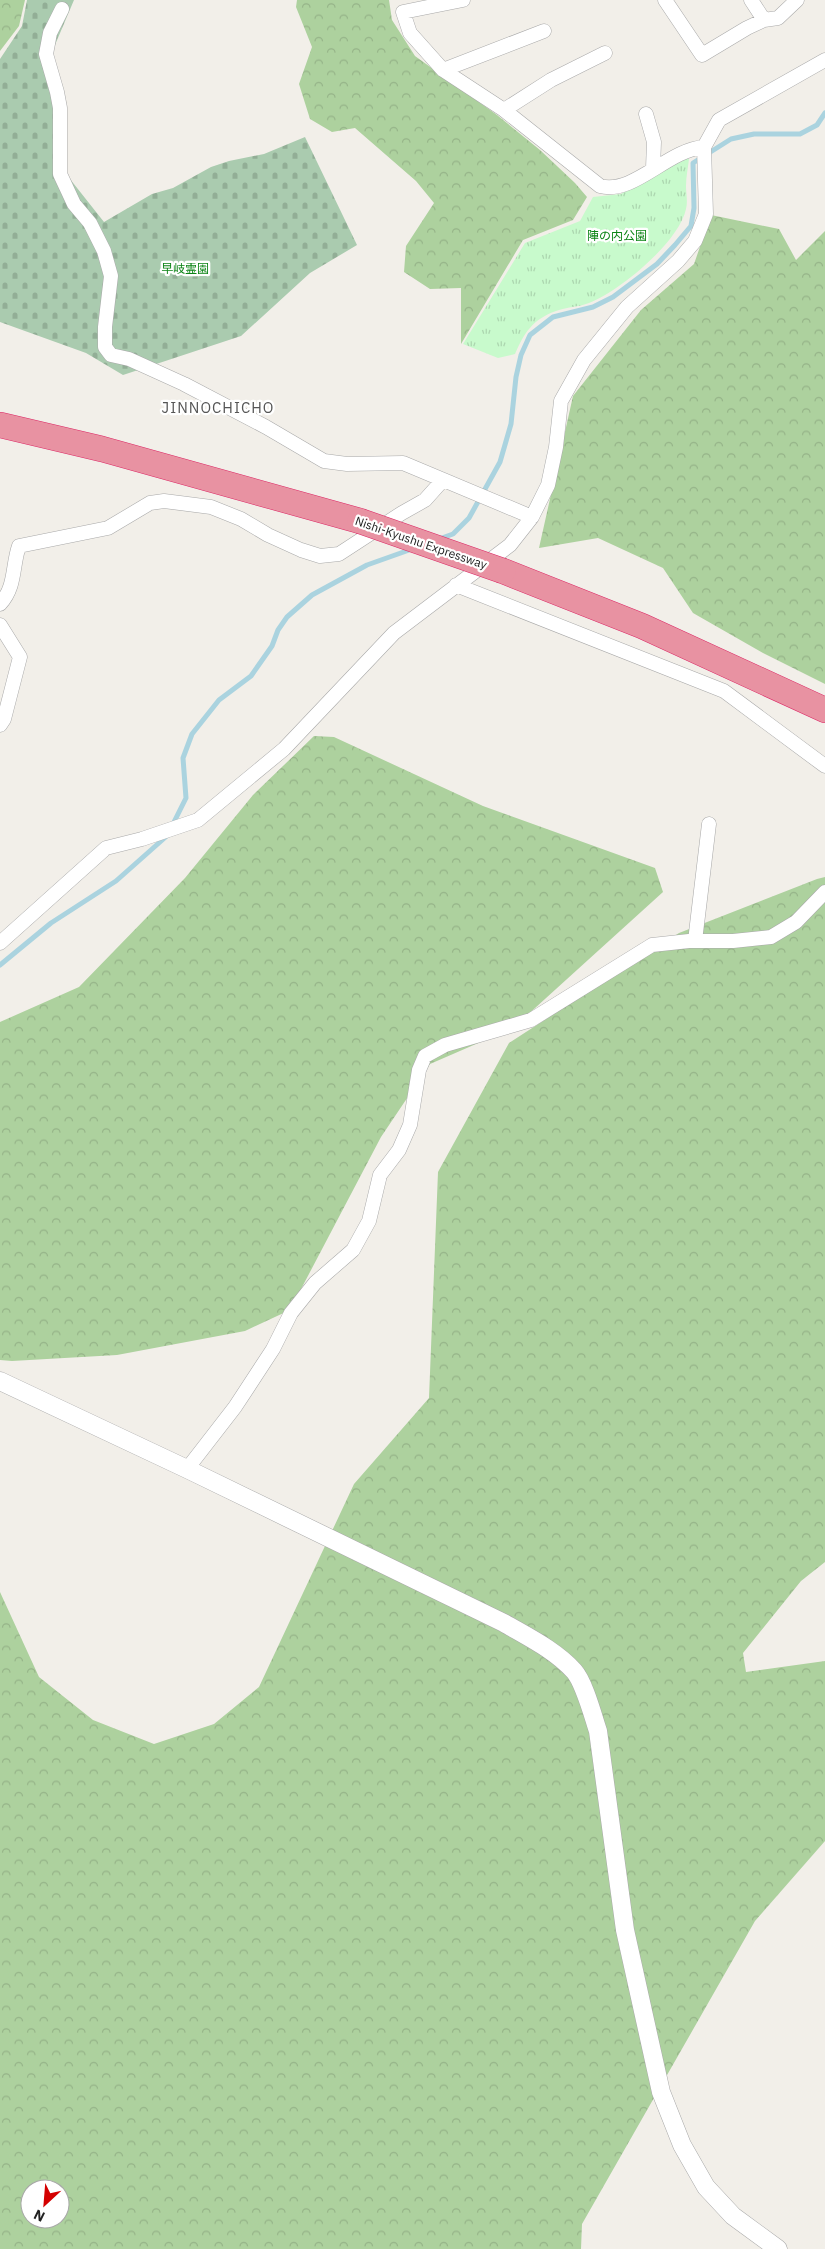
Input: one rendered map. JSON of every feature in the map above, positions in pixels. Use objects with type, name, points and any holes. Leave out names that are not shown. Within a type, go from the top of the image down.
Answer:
[{"type":"highway","name":"Nishi-Kyushu Expressway","points":[[0,425],[102,449],[360,521],[503,571],[642,626],[825,710]]},
{"type":"street","points":[[463,0],[402,6],[410,32],[443,70],[504,110],[600,186],[610,188],[621,187],[692,148],[704,154]]},
{"type":"street","points":[[665,0],[702,55],[764,20],[778,18],[797,0]]},
{"type":"street","points":[[751,0],[764,20]]},
{"type":"street","points":[[62,9],[50,33],[46,54],[60,108],[60,174],[74,204],[90,223],[104,251],[111,276],[105,327],[105,347],[112,355],[129,359],[184,384],[266,427],[324,461],[347,464],[403,463],[442,481],[489,498],[532,517]]},
{"type":"street","points":[[443,70],[544,32]]},
{"type":"street","points":[[504,110],[551,80],[605,53]]},
{"type":"street","points":[[0,943],[106,848],[142,839],[198,820],[284,748],[394,633],[510,545],[532,517],[548,485],[556,447],[561,402],[584,360],[628,307],[678,261],[695,241],[706,214],[704,154],[719,120],[825,60]]},
{"type":"street","points":[[646,114],[654,142],[653,168]]},
{"type":"street","points":[[0,604],[13,583],[15,556],[19,546],[108,528],[150,503],[164,501],[211,507],[241,519],[268,535],[301,550],[320,556],[339,554],[425,500],[442,481]]},
{"type":"street","points":[[456,585],[724,691],[825,766]]},
{"type":"street","points":[[0,625],[20,657],[4,719],[0,725]]},
{"type":"street","points":[[695,941],[709,824]]},
{"type":"street","points":[[187,1469],[235,1407],[273,1349],[291,1313],[315,1283],[353,1250],[369,1221],[380,1176],[399,1150],[410,1125],[419,1070],[425,1056],[445,1044],[530,1020],[652,946],[695,941],[771,937],[796,922],[825,892]]},
{"type":"street","points":[[0,1381],[187,1469],[504,1623],[542,1645],[575,1672],[589,1702],[598,1731],[625,1930],[661,2092],[682,2145],[706,2187],[733,2216],[778,2249]]},
{"type":"green space","points":[[0,0],[25,0],[19,26],[0,51]]},
{"type":"green space","name":"早岐霊園","points":[[27,0],[74,0],[52,52],[66,174],[104,222],[152,194],[173,188],[211,167],[229,161],[264,154],[305,137],[357,245],[310,273],[241,336],[123,375],[86,353],[0,322],[0,59],[22,26]]},
{"type":"green space","points":[[297,0],[389,0],[392,20],[415,56],[497,115],[540,150],[587,197],[573,220],[523,240],[461,344],[461,288],[430,289],[404,272],[406,246],[434,203],[416,181],[355,128],[332,132],[310,119],[299,84],[312,47],[296,7]]},
{"type":"green space","name":"陣の内公園","points":[[686,157],[689,159],[686,183],[687,203],[681,222],[660,250],[631,277],[602,297],[589,303],[560,310],[541,318],[526,333],[515,354],[498,358],[463,344],[525,243],[580,221],[593,197],[621,194]]},
{"type":"green space","points":[[711,215],[779,229],[796,260],[825,231],[825,684],[763,653],[693,613],[663,568],[598,538],[539,548],[573,396],[641,310],[694,264]]},
{"type":"green space","points":[[314,736],[334,737],[483,806],[655,868],[663,892],[513,1028],[430,1064],[381,1137],[290,1310],[245,1331],[117,1355],[12,1361],[0,1360],[0,1022],[79,987],[185,878],[253,795]]},
{"type":"green space","points":[[825,877],[825,1562],[801,1581],[743,1653],[746,1672],[825,1661],[825,1841],[755,1921],[582,2224],[581,2249],[0,2249],[0,1592],[39,1677],[93,1720],[154,1744],[214,1724],[259,1687],[354,1484],[429,1398],[438,1172],[509,1043],[679,933]]},
{"type":"waterway","points":[[439,539],[453,534],[469,518],[500,462],[511,424],[516,377],[521,355],[530,335],[553,317],[593,307],[613,297],[657,264],[691,226],[694,208],[693,163],[731,139],[754,134],[800,134],[817,125],[825,113]]},
{"type":"waterway","points":[[172,826],[186,798],[183,758],[192,734],[219,700],[251,676],[272,646],[278,630],[287,617],[312,595],[367,565],[412,549]]},
{"type":"waterway","points":[[0,965],[51,923],[116,881],[169,834]]},
{"type":"district","name":"JINNOCHICHO","points":[[218,408]]}]
